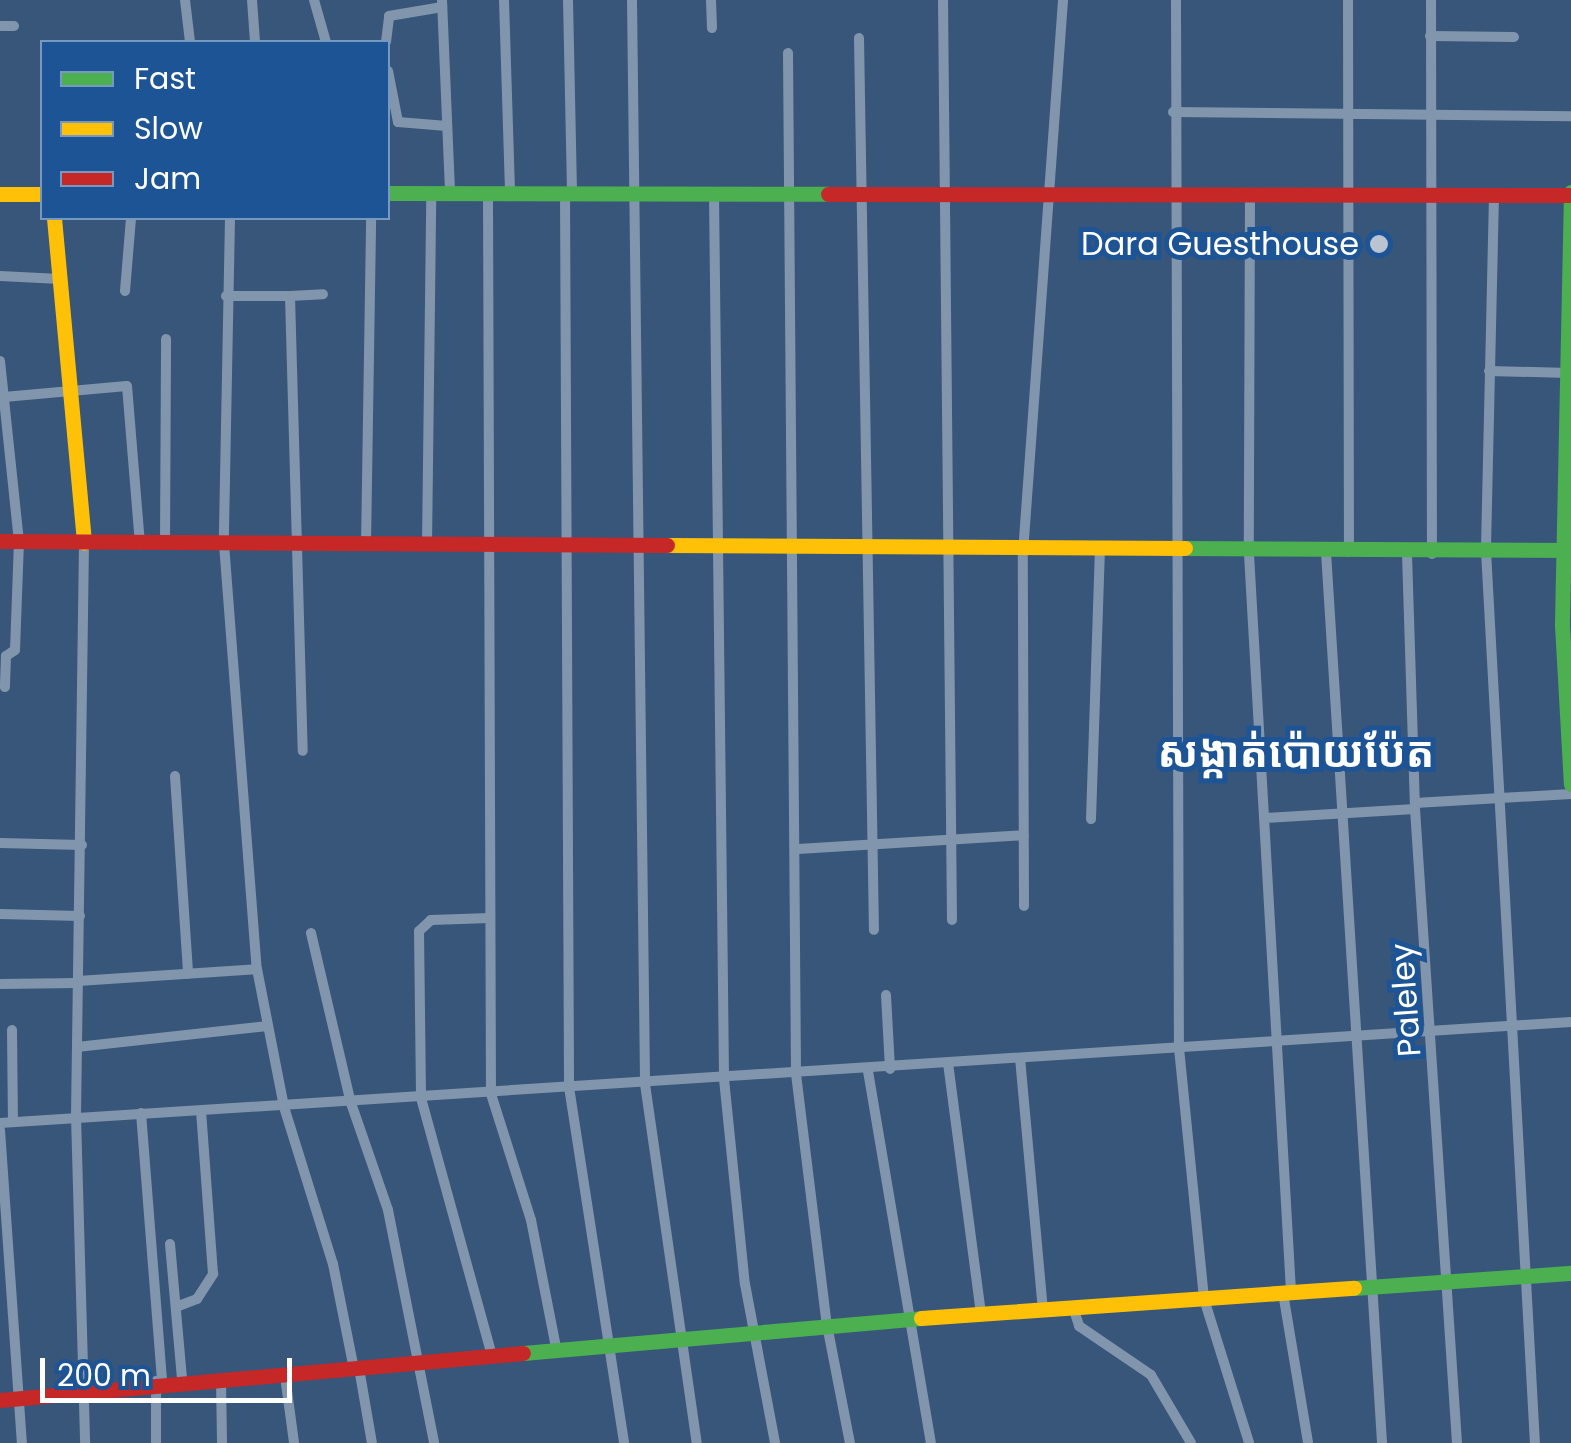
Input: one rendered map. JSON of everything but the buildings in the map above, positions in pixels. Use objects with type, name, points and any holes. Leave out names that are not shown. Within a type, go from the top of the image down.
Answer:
[{"type":"street","points":[[186,0],[190,40]]},
{"type":"street","points":[[252,0],[256,40]]},
{"type":"street","points":[[314,0],[325,40]]},
{"type":"street","points":[[504,0],[510,194]]},
{"type":"street","points":[[568,0],[564,548],[569,1087],[604,1348],[624,1443]]},
{"type":"street","points":[[632,0],[640,194],[645,1084],[697,1443]]},
{"type":"street","points":[[712,0],[712,28]]},
{"type":"street","points":[[943,0],[946,836],[952,920]]},
{"type":"street","points":[[1024,906],[1024,552],[1054,194],[1063,0]]},
{"type":"street","points":[[1176,0],[1171,551],[1178,1048],[1204,1299],[1249,1443]]},
{"type":"street","points":[[1348,0],[1348,552]]},
{"type":"street","points":[[1430,0],[1432,554]]},
{"type":"street","points":[[386,40],[389,16],[442,4],[450,194]]},
{"type":"street","points":[[0,26],[14,26]]},
{"type":"street","points":[[1430,36],[1514,37]]},
{"type":"street","points":[[859,38],[874,930]]},
{"type":"street","points":[[788,54],[798,848],[796,1074],[827,1325],[850,1443]]},
{"type":"street","points":[[390,80],[398,122],[447,126]]},
{"type":"street","points":[[1173,112],[1348,110],[1571,116]]},
{"type":"street","points":[[390,193],[1571,194],[1571,784]]},
{"type":"street","points":[[0,194],[40,194]]},
{"type":"street","points":[[427,547],[430,194]]},
{"type":"street","points":[[488,194],[491,1094],[531,1220],[556,1348]]},
{"type":"street","points":[[714,194],[724,1079],[754,1338],[775,1443]]},
{"type":"street","points":[[1250,194],[1249,554],[1280,1041],[1287,1292],[1308,1443]]},
{"type":"street","points":[[1494,195],[1486,551],[1494,798],[1535,1443]]},
{"type":"street","points":[[54,220],[84,542],[76,1116],[85,1443]]},
{"type":"street","points":[[125,292],[131,220]]},
{"type":"street","points":[[230,220],[224,544],[257,969],[284,1107],[334,1264],[372,1443]]},
{"type":"street","points":[[366,545],[371,220]]},
{"type":"street","points":[[0,276],[60,278]]},
{"type":"street","points":[[226,296],[323,294]]},
{"type":"street","points":[[290,296],[292,544],[303,751]]},
{"type":"street","points":[[165,544],[166,339]]},
{"type":"street","points":[[0,361],[19,541],[15,650],[6,656],[5,687]]},
{"type":"street","points":[[1490,371],[1569,373]]},
{"type":"street","points":[[4,396],[70,388],[128,388],[140,546]]},
{"type":"street","points":[[0,541],[140,546],[869,547],[1249,554],[1568,550]]},
{"type":"street","points":[[1091,818],[1100,552]]},
{"type":"street","points":[[1326,552],[1382,1443]]},
{"type":"street","name":"Paleley","points":[[1406,554],[1415,806],[1434,1032],[1457,1443]]},
{"type":"street","points":[[175,776],[188,974]]},
{"type":"street","points":[[1265,818],[1571,794]]},
{"type":"street","points":[[798,848],[946,836],[1024,835]]},
{"type":"street","points":[[0,843],[82,845]]},
{"type":"street","points":[[0,914],[80,916]]},
{"type":"street","points":[[490,918],[431,920],[419,931],[421,1098],[492,1356]]},
{"type":"street","points":[[312,934],[351,1103],[424,1363],[434,1443]]},
{"type":"street","points":[[0,984],[257,969]]},
{"type":"street","points":[[886,996],[890,1069]]},
{"type":"street","points":[[22,1443],[0,1127],[13,1122],[868,1071],[1571,1022]]},
{"type":"street","points":[[77,1047],[268,1026]]},
{"type":"street","points":[[12,1030],[13,1122]]},
{"type":"street","points":[[1020,1058],[1043,1310]]},
{"type":"street","points":[[948,1063],[981,1315]]},
{"type":"street","points":[[868,1071],[931,1443]]},
{"type":"street","points":[[176,1307],[196,1299],[213,1274],[202,1110]]},
{"type":"street","points":[[141,1113],[159,1380],[156,1443]]},
{"type":"street","points":[[170,1244],[182,1378]]},
{"type":"street","points":[[0,1400],[182,1378],[284,1376],[556,1348],[754,1338],[827,1325],[1571,1273]]},
{"type":"street","points":[[1073,1307],[1080,1326],[1151,1375],[1191,1443]]},
{"type":"street","points":[[284,1376],[294,1443]]},
{"type":"street","points":[[221,1379],[222,1443]]},
{"type":"traffic: fast","points":[[1571,192],[1562,625],[1571,784]]},
{"type":"traffic: fast","points":[[390,193],[828,194]]},
{"type":"traffic: fast","points":[[1185,548],[1571,550]]},
{"type":"traffic: fast","points":[[1354,1288],[1571,1273]]},
{"type":"traffic: fast","points":[[523,1353],[921,1318]]},
{"type":"traffic: slow","points":[[0,194],[40,194]]},
{"type":"traffic: slow","points":[[54,220],[84,543]]},
{"type":"traffic: slow","points":[[667,545],[1185,548]]},
{"type":"traffic: slow","points":[[921,1318],[1354,1288]]},
{"type":"traffic: jam","points":[[828,194],[1571,195]]},
{"type":"traffic: jam","points":[[0,541],[667,545]]},
{"type":"traffic: jam","points":[[0,1400],[523,1353]]},
{"type":"place","name":"Dara Guesthouse","points":[[1379,244]]},
{"type":"district","name":"សង្កាត់ប៉ោយប៉ែត","points":[[1296,753]]}]
